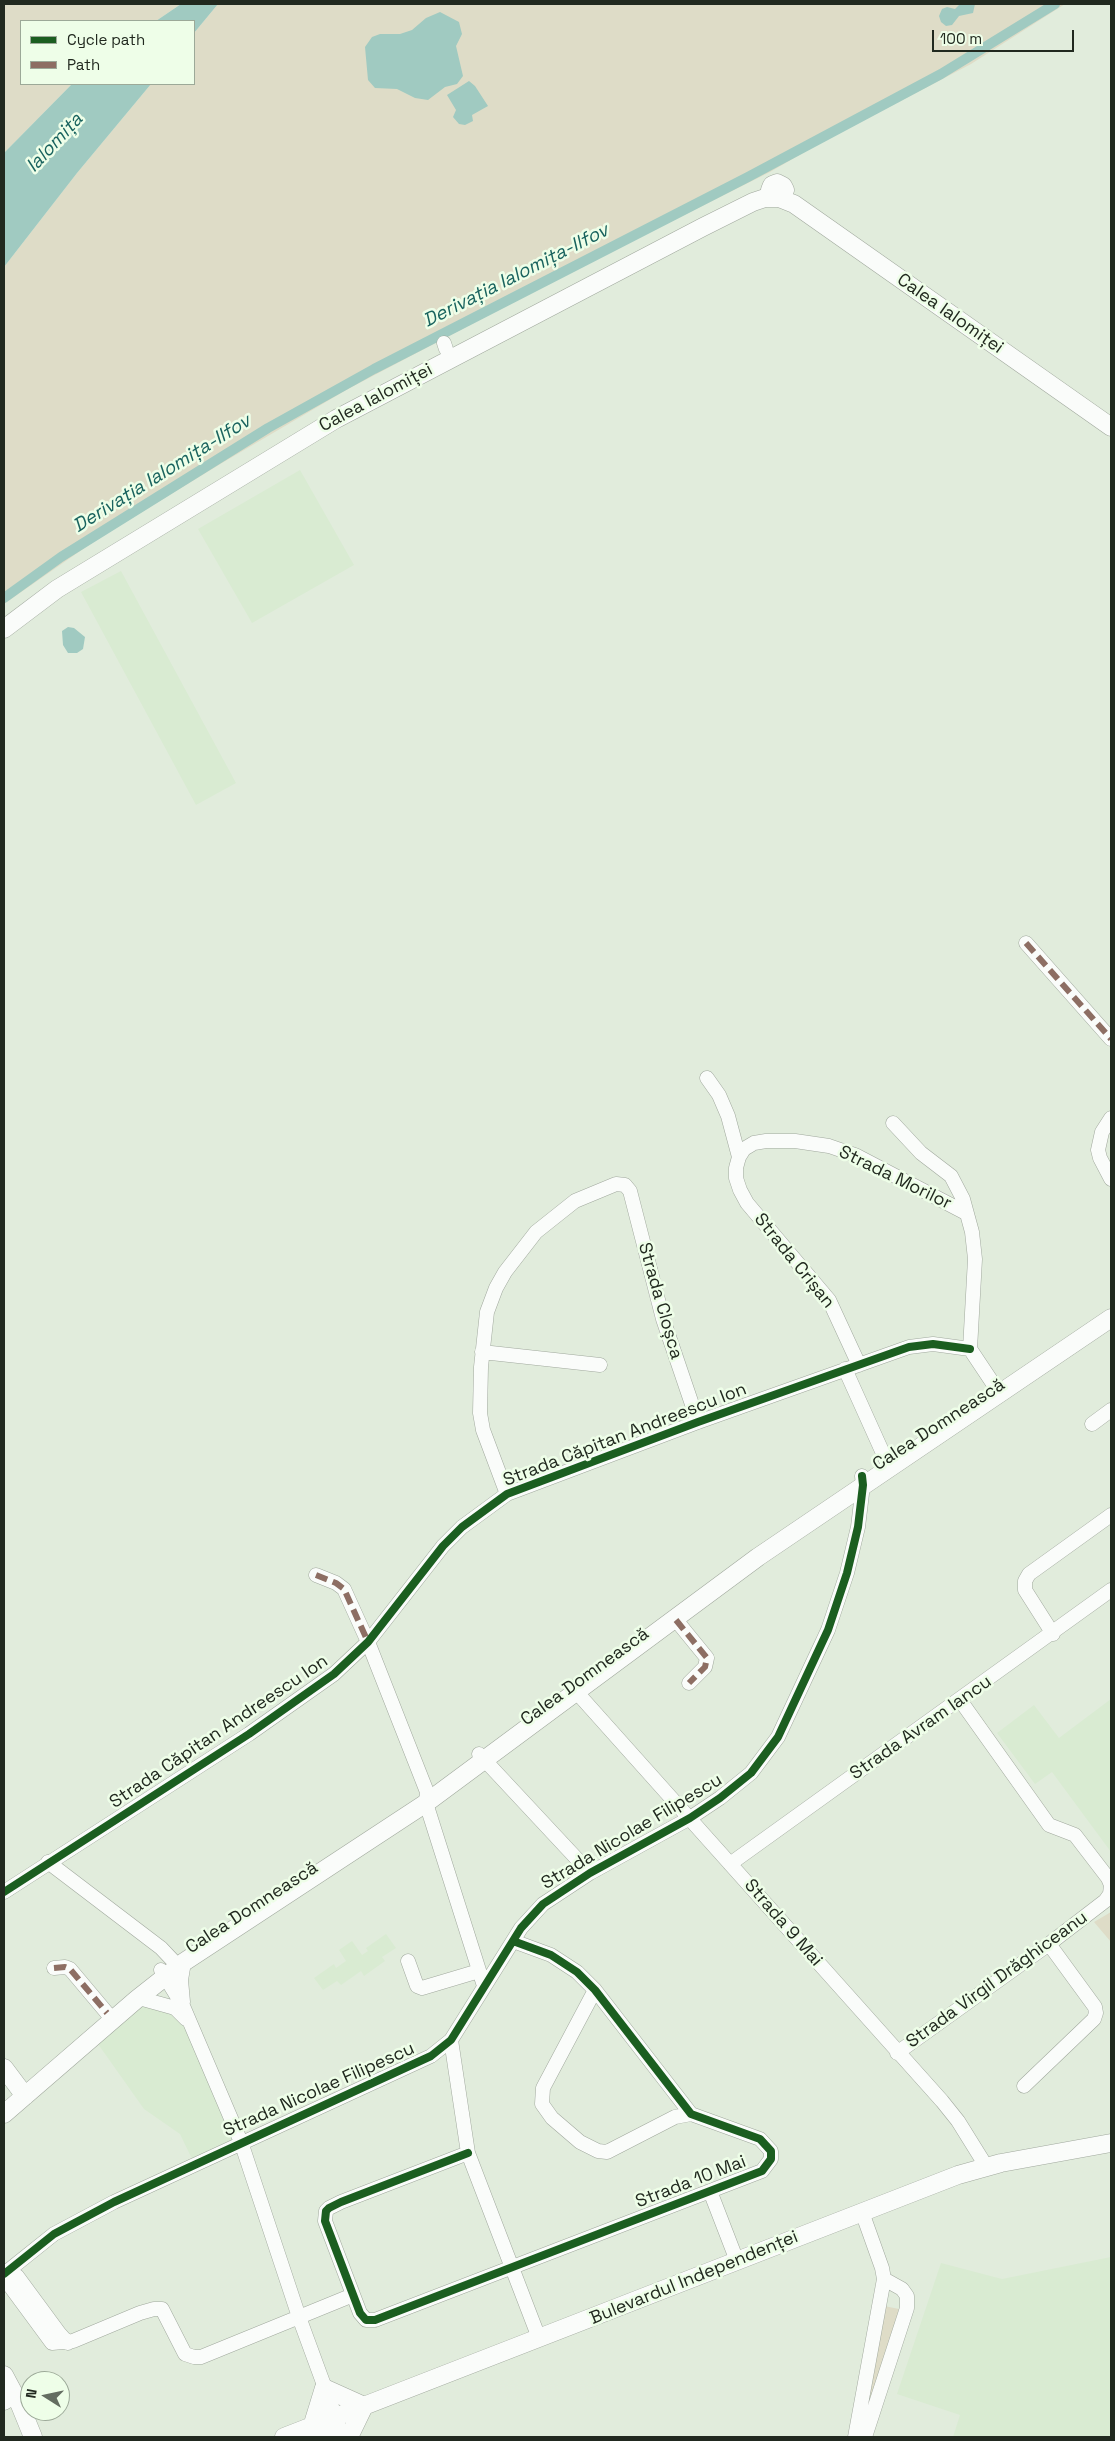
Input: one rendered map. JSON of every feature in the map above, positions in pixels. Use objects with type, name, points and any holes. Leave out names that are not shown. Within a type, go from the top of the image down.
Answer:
[{"type":"main road","name":"Calea Ialomiței","points":[[4,618],[72,569],[299,428],[445,346],[777,194]]},
{"type":"main road","name":"Calea Ialomiței","points":[[777,194],[1111,414]]},
{"type":"main road","name":"Calea Ialomiței","points":[[777,194],[1111,427]]},
{"type":"main road","name":"Calea Ialomiței","points":[[4,629],[57,589],[336,418],[702,227],[753,202],[777,194]]},
{"type":"main road","name":"Calea Domnească","points":[[574,1690],[676,1620],[886,1460],[998,1391],[1111,1308]]},
{"type":"main road","name":"Calea Domnească","points":[[15,2083],[110,2016],[175,1965],[427,1797],[574,1690],[754,1552],[1111,1318]]},
{"type":"main road","points":[[110,2016],[139,1998],[175,1965]]},
{"type":"main road","name":"Calea Domnească","points":[[4,2114],[15,2083],[110,2016]]},
{"type":"main road","points":[[4,2102],[15,2083]]},
{"type":"main road","name":"Bulevardul Independenței","points":[[284,2437],[862,2212],[986,2166],[1111,2143]]},
{"type":"main road","points":[[4,2375],[20,2405],[33,2437]]},
{"type":"main road","points":[[332,2437],[312,2427],[324,2388],[364,2406],[349,2437]]},
{"type":"main road","points":[[5,2401],[22,2437]]},
{"type":"street","points":[[1026,943],[1111,1039]]},
{"type":"street","name":"Strada Crișan","points":[[707,1078],[719,1095],[728,1116],[739,1157],[736,1178],[743,1196],[829,1300],[886,1460]]},
{"type":"street","points":[[1110,1177],[1098,1150],[1102,1132],[1111,1118]]},
{"type":"street","points":[[893,1123],[921,1153],[951,1176],[958,1188],[972,1232],[975,1258],[970,1349],[998,1391]]},
{"type":"street","name":"Strada Morilor","points":[[739,1157],[749,1146],[766,1141],[795,1141],[829,1146],[855,1156],[966,1213]]},
{"type":"street","name":"Strada Cloșca","points":[[482,1352],[487,1312],[496,1288],[514,1257],[536,1232],[570,1205],[588,1194],[622,1184],[630,1191],[662,1319],[698,1422]]},
{"type":"street","name":"Strada Căpitan Andreescu Ion","points":[[4,1892],[313,1691],[368,1642],[442,1546],[462,1527],[507,1494],[698,1422],[852,1367],[921,1345],[933,1344],[970,1349]]},
{"type":"street","points":[[507,1494],[483,1430],[480,1413],[482,1352],[600,1366]]},
{"type":"street","points":[[1092,1424],[1111,1410]]},
{"type":"street","name":"Strada Nicolae Filipescu","points":[[5,2272],[40,2243],[84,2217],[240,2142],[422,2061],[451,2040],[513,1941],[543,1904],[590,1872],[690,1818],[720,1798],[751,1773],[778,1737],[819,1654],[837,1605],[858,1527],[862,1480]]},
{"type":"street","points":[[1053,1634],[1025,1590],[1025,1581],[1029,1574],[1111,1515]]},
{"type":"street","points":[[316,1575],[336,1583],[344,1589],[368,1642],[427,1797],[484,1986]]},
{"type":"street","name":"Strada Avram Iancu","points":[[730,1864],[1053,1634],[1111,1590]]},
{"type":"street","points":[[676,1620],[707,1658],[705,1668],[689,1683]]},
{"type":"street","name":"Strada 9 Mai","points":[[574,1690],[958,2121],[986,2166]]},
{"type":"street","name":"Strada Virgil Drăghiceanu","points":[[897,2052],[1049,1944],[1110,1894],[1111,1885],[1108,1878],[1075,1835],[1049,1825],[960,1700]]},
{"type":"street","points":[[482,1757],[590,1872]]},
{"type":"street","points":[[48,1862],[116,1912],[175,1965],[181,1980],[183,2006]]},
{"type":"street","points":[[513,1941],[560,1959],[577,1972],[595,1990],[691,2114],[675,2117],[607,2152],[598,2151],[580,2142],[552,2118],[542,2104],[543,2088],[595,1990]]},
{"type":"street","points":[[1024,2086],[1094,2020],[1096,2013],[1095,2007],[1049,1944]]},
{"type":"street","points":[[408,1962],[417,1986],[422,1988],[479,1972]]},
{"type":"street","points":[[175,1965],[183,2006],[240,2142],[299,2317],[343,2437]]},
{"type":"street","points":[[54,1968],[65,1967],[70,1970],[110,2016]]},
{"type":"street","points":[[139,1998],[175,2008],[191,2025]]},
{"type":"street","points":[[451,2040],[468,2153],[539,2338]]},
{"type":"street","name":"Strada 10 Mai","points":[[353,2295],[362,2317],[366,2320],[375,2320],[762,2172],[771,2160],[771,2151],[760,2139],[691,2114]]},
{"type":"street","points":[[5,2272],[10,2286],[48,2340],[55,2344],[68,2343],[140,2313],[162,2309],[185,2354],[201,2357],[353,2295],[326,2221],[326,2211],[329,2208],[468,2153]]},
{"type":"street","points":[[710,2191],[737,2261]]},
{"type":"street","points":[[855,2437],[884,2279],[882,2268],[862,2212]]},
{"type":"street","points":[[866,2437],[906,2312],[908,2300],[902,2289],[884,2279]]},
{"type":"shaded area","points":[[4,4],[181,4],[157,20],[20,20],[20,85],[71,85],[4,153]]},
{"type":"shaded area","points":[[218,4],[1065,4],[971,64],[815,146],[770,172],[588,263],[348,389],[96,540],[4,604],[4,267],[77,173],[150,85],[195,85],[195,32]]},
{"type":"shaded area","points":[[300,470],[354,565],[252,623],[198,529]]},
{"type":"shaded area","points":[[121,571],[236,783],[196,805],[81,592]]},
{"type":"shaded area","points":[[1111,1699],[1111,1852],[1052,1772],[1035,1784],[997,1733],[1034,1705],[1059,1738]]},
{"type":"shaded area","points":[[1111,1912],[1111,1942],[1094,1922]]},
{"type":"shaded area","points":[[386,1934],[396,1948],[382,1957],[385,1961],[364,1976],[361,1971],[341,1985],[337,1981],[323,1990],[314,1978],[334,1964],[336,1968],[346,1961],[339,1950],[352,1941],[362,1955],[368,1951],[366,1948]]},
{"type":"shaded area","points":[[141,2006],[164,2006],[183,2024],[196,2046],[236,2138],[192,2159],[180,2134],[144,2109],[98,2044]]},
{"type":"shaded area","points":[[1111,2257],[1111,2437],[953,2437],[960,2415],[897,2394],[941,2263],[1002,2279]]},
{"type":"shaded area","points":[[884,2306],[899,2309],[862,2437]]},
{"type":"water","points":[[181,4],[218,4],[195,32],[195,20],[157,20]]},
{"type":"water","points":[[960,4],[975,4],[973,13],[959,16],[952,25],[946,26],[941,22],[939,16],[942,9],[947,7],[955,9]]},
{"type":"water","points":[[440,12],[459,22],[462,34],[456,46],[463,76],[457,84],[445,87],[428,100],[415,98],[397,89],[375,88],[368,80],[365,47],[372,37],[380,34],[400,34],[412,30],[426,18]]},
{"type":"water","points":[[469,81],[475,86],[488,106],[472,115],[473,121],[465,125],[459,124],[453,117],[456,110],[447,95]]},
{"type":"water","name":"Ialomița","points":[[71,85],[150,85],[77,173],[4,267],[4,153]]},
{"type":"water","points":[[68,627],[74,628],[85,637],[83,649],[77,653],[68,653],[63,645],[62,631]]},
{"type":"waterway","name":"Derivația Ialomița-Ilfov","points":[[4,598],[61,557],[268,428],[374,369],[748,177],[941,74],[1055,4]]},
{"type":"marked path","points":[[1026,943],[1111,1039]]},
{"type":"marked path","points":[[316,1575],[336,1583],[344,1589],[368,1642]]},
{"type":"marked path","points":[[676,1620],[707,1658],[705,1667],[689,1683]]},
{"type":"marked path","points":[[54,1968],[65,1967],[70,1969],[107,2013]]},
{"type":"cycle path","points":[[4,1892],[249,1734],[334,1674],[368,1642],[443,1546],[462,1527],[507,1494],[698,1422],[909,1347],[933,1344],[970,1349]]},
{"type":"cycle path","points":[[4,2274],[54,2234],[114,2202],[431,2056],[451,2040],[521,1928],[543,1904],[590,1873],[690,1818],[720,1798],[751,1773],[778,1737],[828,1630],[847,1573],[858,1527],[863,1485],[862,1476]]},
{"type":"cycle path","points":[[468,2153],[341,2202],[326,2211],[325,2221],[360,2313],[366,2320],[375,2320],[762,2171],[771,2159],[771,2151],[760,2139],[691,2114],[595,1990],[577,1972],[551,1955],[513,1941]]}]
